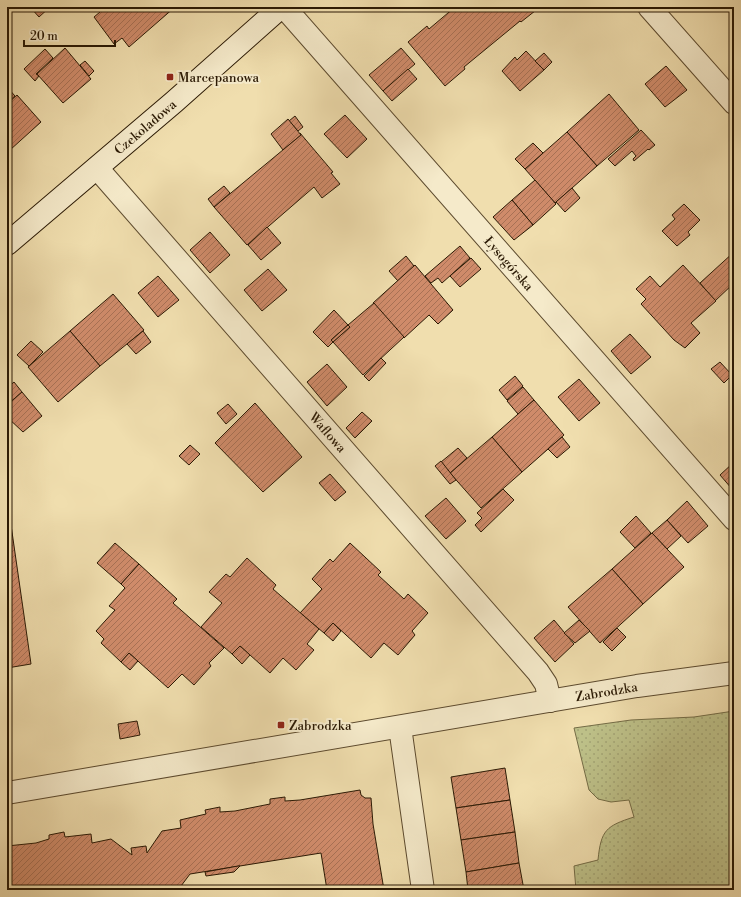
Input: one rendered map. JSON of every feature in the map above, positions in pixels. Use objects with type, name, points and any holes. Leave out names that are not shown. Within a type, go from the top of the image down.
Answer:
[{"type":"street","name":"Czekoladowa","points":[[7,244],[282,7]]},
{"type":"street","name":"Łysogórska","points":[[282,7],[734,519]]},
{"type":"street","points":[[649,7],[734,103]]},
{"type":"street","name":"Waflowa","points":[[97,168],[538,672],[546,684],[550,701]]},
{"type":"street","name":"Zabrodzka","points":[[7,793],[637,686],[734,673]]},
{"type":"street","points":[[400,727],[424,890]]},
{"type":"green space","points":[[734,711],[734,890],[576,890],[574,866],[598,860],[601,842],[607,831],[617,823],[634,817],[629,800],[611,802],[598,799],[589,790],[574,728],[631,720],[694,717]]},
{"type":"building","points":[[30,7],[50,7],[39,17]]},
{"type":"building","points":[[96,7],[175,7],[129,47],[122,38],[114,44],[94,17],[100,12]]},
{"type":"building","points":[[455,7],[540,7],[521,22],[520,21],[464,67],[465,69],[445,86],[408,42],[427,26],[429,29]]},
{"type":"building","points":[[65,48],[91,79],[63,103],[37,74]]},
{"type":"building","points":[[401,48],[415,64],[383,91],[369,75]]},
{"type":"building","points":[[45,49],[53,58],[36,74],[39,76],[35,81],[24,69]]},
{"type":"building","points":[[526,51],[544,70],[520,91],[502,71],[515,57],[517,60]]},
{"type":"building","points":[[544,53],[552,62],[544,70],[535,61]]},
{"type":"building","points":[[85,61],[94,71],[89,76],[80,65]]},
{"type":"building","points":[[666,66],[687,90],[665,107],[645,84]]},
{"type":"building","points":[[408,69],[417,79],[392,101],[383,91]]},
{"type":"building","points":[[7,87],[15,96],[7,103]]},
{"type":"building","points":[[609,94],[639,130],[597,166],[567,132]]},
{"type":"building","points":[[17,95],[41,122],[10,150],[7,146],[7,104]]},
{"type":"building","points":[[345,115],[367,139],[347,158],[324,134]]},
{"type":"building","points":[[295,116],[303,127],[298,131],[289,121]]},
{"type":"building","points":[[288,119],[301,135],[283,150],[271,134]]},
{"type":"building","points":[[641,130],[655,145],[634,161],[633,159],[636,156],[632,151],[615,166],[608,159]]},
{"type":"building","points":[[567,132],[597,166],[555,203],[525,169]]},
{"type":"building","points":[[300,133],[333,172],[331,173],[340,184],[322,198],[314,187],[247,245],[214,207],[301,135]]},
{"type":"building","points":[[533,143],[543,153],[525,169],[515,159]]},
{"type":"building","points":[[535,180],[556,204],[533,225],[512,200]]},
{"type":"building","points":[[224,186],[230,193],[214,207],[208,199]]},
{"type":"building","points":[[572,188],[580,198],[565,212],[556,202]]},
{"type":"building","points":[[512,200],[533,225],[514,240],[493,217]]},
{"type":"building","points":[[684,204],[700,220],[688,232],[690,235],[677,246],[662,231],[675,219],[672,215]]},
{"type":"building","points":[[267,227],[281,243],[261,260],[248,245]]},
{"type":"building","points":[[210,232],[230,255],[210,273],[190,250]]},
{"type":"building","points":[[460,246],[470,258],[442,283],[438,278],[431,283],[425,276]]},
{"type":"building","points":[[734,252],[734,283],[715,301],[700,283]]},
{"type":"building","points":[[406,256],[414,266],[392,287],[398,281],[389,271]]},
{"type":"building","points":[[471,258],[481,269],[460,287],[450,276]]},
{"type":"building","points":[[415,265],[453,310],[438,324],[429,315],[404,338],[373,303]]},
{"type":"building","points":[[683,265],[716,301],[691,323],[700,333],[685,348],[674,340],[641,304],[646,299],[636,289],[650,276],[660,287]]},
{"type":"building","points":[[268,269],[287,290],[262,311],[244,290]]},
{"type":"building","points":[[158,276],[179,300],[158,317],[138,293]]},
{"type":"building","points":[[113,294],[144,330],[100,366],[70,331]]},
{"type":"building","points":[[374,303],[404,337],[363,375],[333,342],[350,327],[348,325]]},
{"type":"building","points":[[334,310],[348,325],[331,340],[333,342],[328,347],[313,332]]},
{"type":"building","points":[[348,325],[350,327],[333,342],[331,340]]},
{"type":"building","points":[[70,331],[100,366],[58,402],[28,367]]},
{"type":"building","points":[[143,331],[151,342],[136,354],[127,344]]},
{"type":"building","points":[[630,334],[651,357],[631,374],[611,351]]},
{"type":"building","points":[[31,341],[43,352],[29,366],[17,355]]},
{"type":"building","points":[[381,358],[386,363],[369,381],[364,376]]},
{"type":"building","points":[[720,362],[732,375],[724,383],[711,369]]},
{"type":"building","points":[[327,364],[347,387],[327,406],[307,382]]},
{"type":"building","points":[[515,376],[523,386],[507,400],[499,390]]},
{"type":"building","points":[[579,379],[600,403],[579,421],[558,397]]},
{"type":"building","points":[[14,382],[22,392],[7,405],[7,388]]},
{"type":"building","points":[[523,387],[534,400],[518,414],[507,401]]},
{"type":"building","points":[[22,392],[42,416],[23,432],[7,417],[7,405]]},
{"type":"building","points":[[534,400],[564,435],[522,472],[492,437]]},
{"type":"building","points":[[255,403],[302,457],[263,492],[215,443]]},
{"type":"building","points":[[228,404],[237,414],[226,424],[217,413]]},
{"type":"building","points":[[362,412],[372,421],[355,438],[346,428]]},
{"type":"building","points":[[492,437],[522,472],[481,508],[450,473]]},
{"type":"building","points":[[562,437],[570,447],[557,458],[548,449]]},
{"type":"building","points":[[190,445],[200,454],[189,465],[179,456]]},
{"type":"building","points":[[458,448],[467,458],[450,473],[441,462]]},
{"type":"building","points":[[441,461],[456,480],[450,484],[435,466]]},
{"type":"building","points":[[733,463],[734,487],[732,489],[720,475]]},
{"type":"building","points":[[330,474],[346,492],[335,501],[319,483]]},
{"type":"building","points":[[503,489],[514,500],[481,532],[475,525],[482,518],[477,513]]},
{"type":"building","points":[[446,498],[466,521],[446,539],[425,516]]},
{"type":"building","points":[[687,501],[708,526],[688,543],[667,520]]},
{"type":"building","points":[[636,516],[651,533],[635,548],[620,532]]},
{"type":"building","points":[[667,520],[681,536],[667,549],[652,533]]},
{"type":"building","points":[[11,525],[31,664],[7,668],[7,526]]},
{"type":"building","points":[[652,533],[684,567],[643,604],[612,569]]},
{"type":"building","points":[[115,543],[139,564],[121,584],[97,563]]},
{"type":"building","points":[[350,543],[381,572],[378,575],[404,599],[408,594],[428,613],[412,631],[415,635],[398,655],[384,643],[371,658],[333,623],[324,633],[300,613],[322,589],[312,579],[330,559],[333,562]]},
{"type":"building","points":[[247,558],[276,585],[273,589],[319,629],[307,644],[314,650],[296,670],[283,658],[270,673],[240,646],[232,654],[201,627],[222,603],[209,592],[226,574],[230,577]]},
{"type":"building","points":[[139,564],[177,599],[173,603],[224,648],[209,663],[211,666],[194,685],[182,674],[168,688],[129,653],[121,662],[101,643],[104,639],[96,631],[115,610],[109,606],[125,588],[121,584]]},
{"type":"building","points":[[612,569],[643,604],[600,643],[568,607]]},
{"type":"building","points":[[554,620],[574,644],[555,662],[534,638]]},
{"type":"building","points":[[579,620],[590,631],[575,643],[564,633]]},
{"type":"building","points":[[333,623],[341,631],[333,641],[324,633]]},
{"type":"building","points":[[617,628],[626,637],[612,651],[603,642]]},
{"type":"building","points":[[240,646],[250,655],[242,664],[232,654]]},
{"type":"building","points":[[129,653],[138,661],[130,670],[121,662]]},
{"type":"building","points":[[137,721],[140,735],[120,739],[118,724]]},
{"type":"building","points":[[505,768],[510,800],[456,808],[451,777]]},
{"type":"building","points":[[360,790],[361,795],[365,798],[371,798],[373,824],[384,890],[327,890],[321,853],[190,874],[178,890],[7,890],[7,846],[36,843],[49,839],[49,835],[64,832],[65,837],[91,834],[92,843],[111,839],[132,855],[131,848],[146,846],[147,853],[162,831],[181,828],[180,820],[206,814],[205,810],[220,807],[220,812],[235,811],[270,804],[270,799],[285,797],[285,801],[300,800]]},
{"type":"building","points":[[510,800],[515,832],[461,840],[456,808]]},
{"type":"building","points":[[515,832],[519,863],[466,872],[461,840]]},
{"type":"building","points":[[519,863],[524,890],[468,890],[466,872]]},
{"type":"building","points":[[240,866],[234,872],[206,876],[205,872]]},
{"type":"place","name":"Marcepanowa","points":[[170,77]]},
{"type":"place","name":"Zabrodzka","points":[[281,725]]}]
